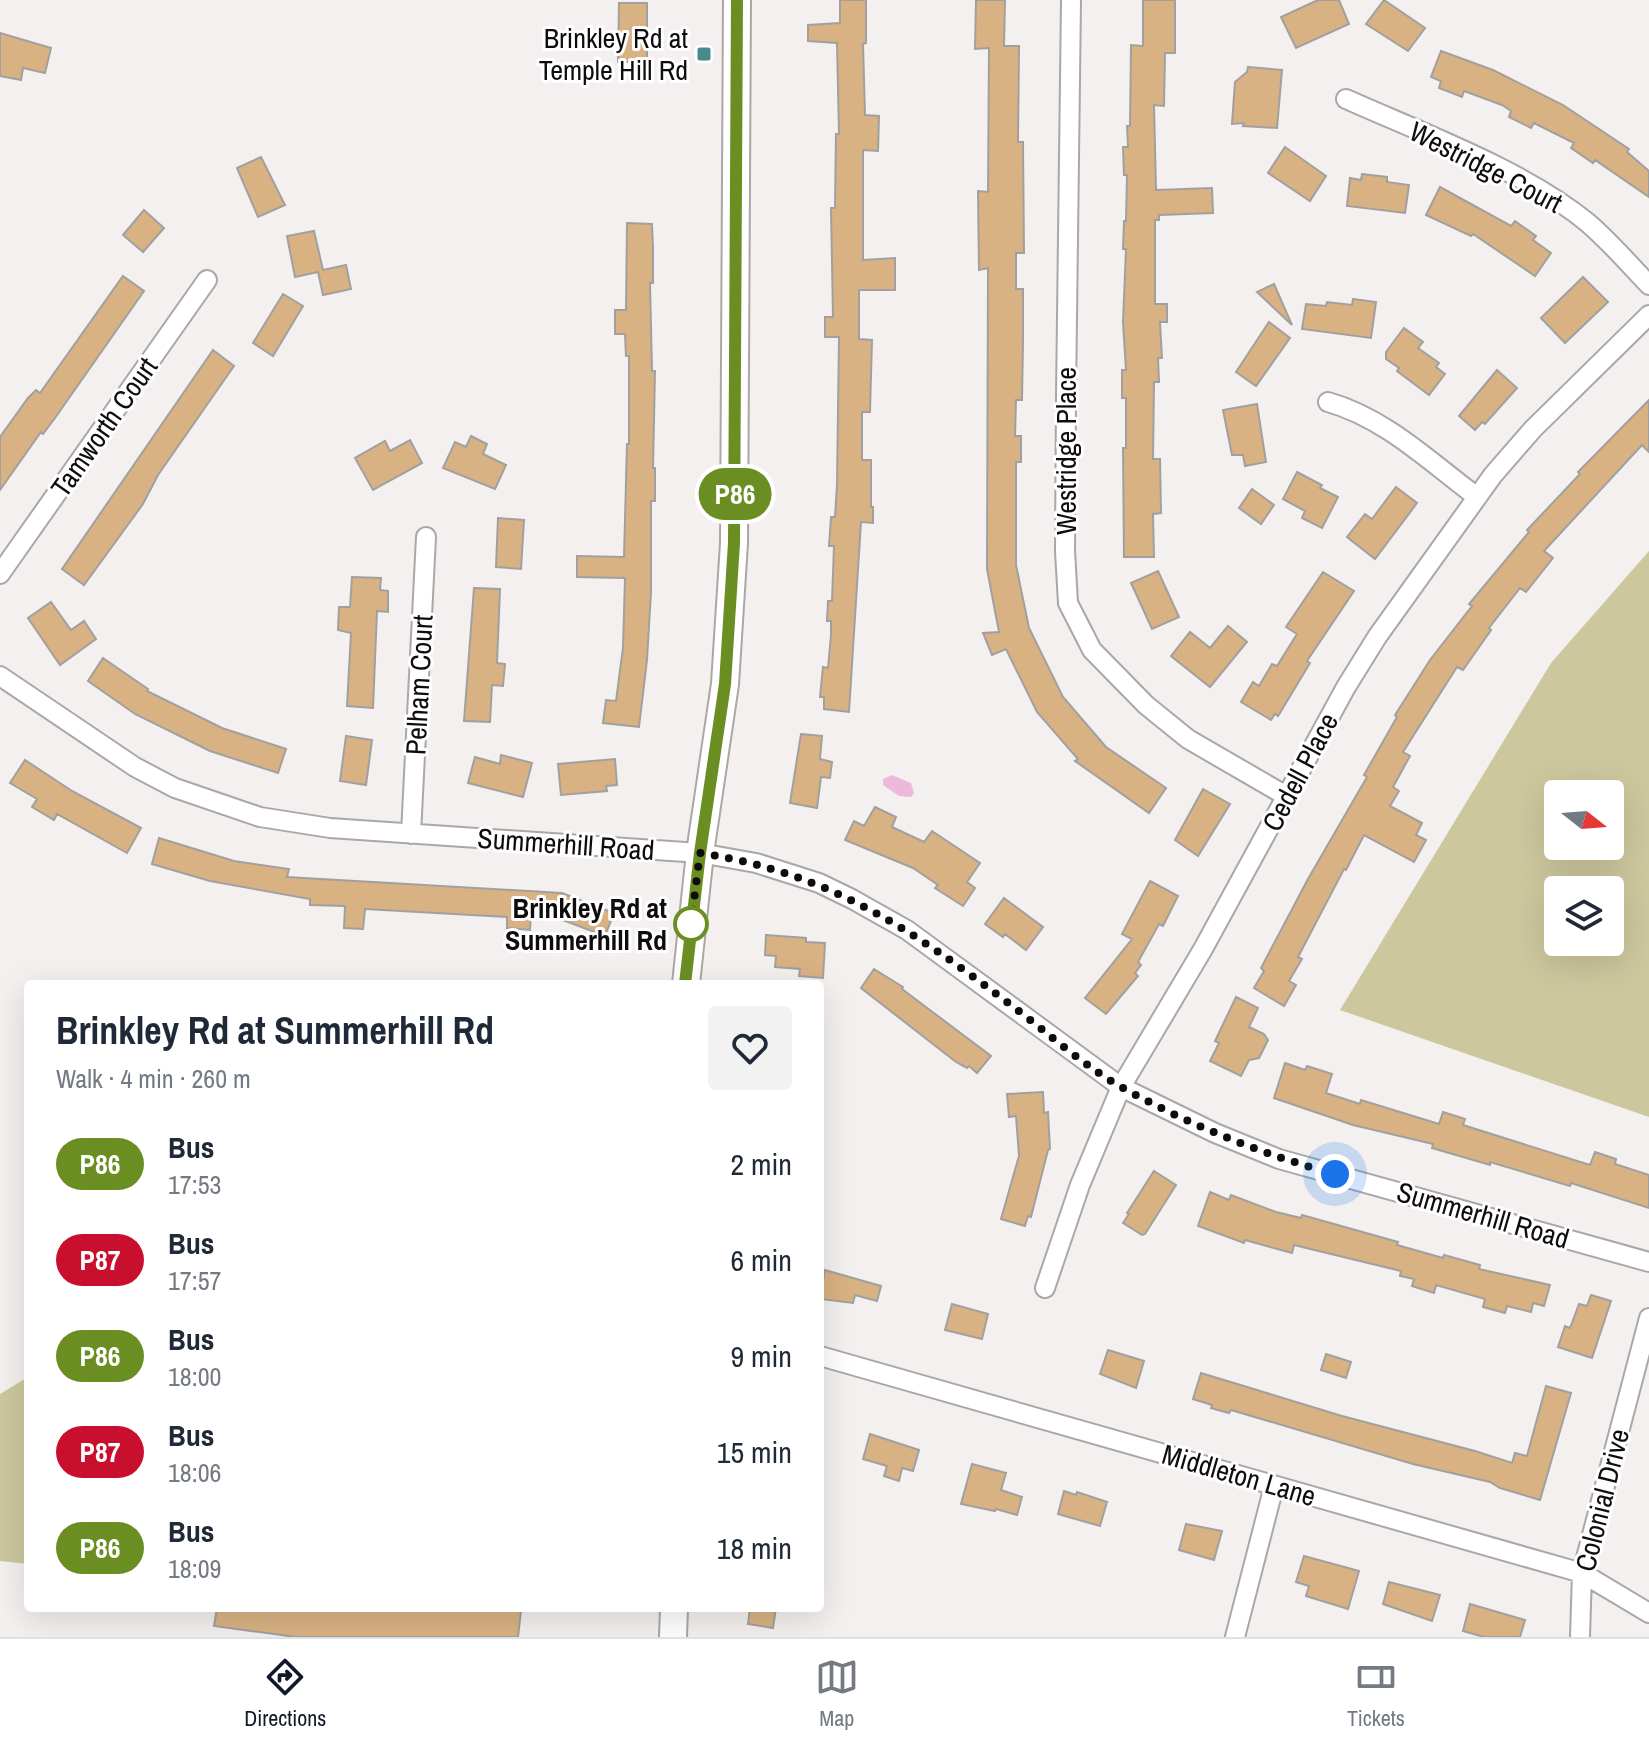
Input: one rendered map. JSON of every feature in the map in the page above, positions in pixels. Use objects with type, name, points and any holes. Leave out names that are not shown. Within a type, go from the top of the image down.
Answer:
[{"type":"main road","points":[[686,980],[700,853],[725,684],[734,543],[737,0]]},
{"type":"main road","points":[[673,1637],[674,1612]]},
{"type":"street","name":"Westridge Place","points":[[1071,0],[1065,551],[1068,603],[1092,650],[1146,705],[1188,739],[1288,797]]},
{"type":"street","name":"Westridge Court","points":[[1346,99],[1526,182],[1586,222],[1649,285]]},
{"type":"street","name":"Tamworth Court","points":[[0,574],[207,280]]},
{"type":"street","name":"Cedell Place","points":[[1045,1288],[1080,1185],[1121,1087],[1203,949],[1346,687],[1377,637],[1477,497],[1533,429],[1649,315]]},
{"type":"street","points":[[1328,402],[1351,408],[1382,425],[1477,497]]},
{"type":"street","name":"Pelham Court","points":[[411,834],[426,537]]},
{"type":"street","name":"Summerhill Road","points":[[0,676],[104,749],[175,788],[260,817],[330,828],[700,853],[769,867],[819,883],[920,939],[1121,1087],[1215,1133],[1279,1159],[1649,1262]]},
{"type":"street","name":"Colonial Drive","points":[[1580,1637],[1582,1573],[1649,1318]]},
{"type":"street","name":"Middleton Lane","points":[[824,1357],[1582,1573],[1649,1613]]},
{"type":"street","points":[[1235,1637],[1274,1486]]},
{"type":"shaded area","points":[[1649,551],[1649,1117],[1340,1010],[1551,663]]},
{"type":"shaded area","points":[[892,775],[911,783],[914,793],[911,797],[899,796],[883,785],[883,779]]},
{"type":"shaded area","points":[[24,1379],[24,1564],[0,1561],[0,1394]]},
{"type":"building","points":[[840,0],[866,0],[866,43],[863,44],[865,115],[879,116],[878,151],[863,150],[863,260],[895,258],[895,290],[859,290],[859,339],[872,340],[870,412],[862,412],[862,460],[871,460],[873,523],[861,522],[849,712],[824,709],[824,697],[820,697],[823,667],[828,668],[831,635],[831,621],[827,621],[828,601],[832,601],[834,546],[829,546],[837,484],[839,337],[825,337],[825,317],[833,317],[831,208],[835,208],[836,134],[839,134],[837,43],[808,41],[808,25],[840,23]]},
{"type":"building","points":[[976,0],[1005,0],[1004,46],[1019,46],[1018,142],[1023,142],[1024,253],[1016,253],[1016,289],[1023,289],[1023,342],[1022,400],[1016,400],[1015,436],[1021,436],[1021,462],[1016,462],[1016,565],[1029,628],[1063,697],[1106,747],[1166,788],[1149,813],[1075,761],[1078,759],[1037,712],[1006,649],[992,655],[983,633],[999,632],[987,569],[988,268],[979,270],[978,191],[988,192],[989,48],[975,49]]},
{"type":"building","points":[[1143,0],[1175,0],[1175,53],[1165,53],[1164,106],[1154,105],[1156,190],[1212,188],[1213,213],[1159,215],[1159,220],[1155,220],[1155,304],[1167,304],[1167,322],[1160,322],[1162,358],[1158,358],[1159,382],[1154,382],[1153,459],[1160,459],[1161,513],[1153,514],[1154,557],[1124,557],[1126,398],[1122,398],[1122,370],[1126,370],[1123,322],[1126,249],[1123,249],[1127,175],[1124,175],[1123,147],[1128,147],[1127,126],[1130,126],[1131,45],[1143,46]]},
{"type":"building","points":[[1318,0],[1339,0],[1349,24],[1296,48],[1281,17]]},
{"type":"building","points":[[1384,0],[1425,28],[1408,51],[1366,24]]},
{"type":"building","points":[[619,3],[647,3],[647,62],[618,62]]},
{"type":"building","points":[[0,33],[51,48],[45,73],[23,68],[21,80],[0,76]]},
{"type":"building","points":[[1441,51],[1493,70],[1563,105],[1629,149],[1627,152],[1649,171],[1649,197],[1595,160],[1593,163],[1571,148],[1574,143],[1534,123],[1531,128],[1509,117],[1511,111],[1502,105],[1464,91],[1462,97],[1439,88],[1441,81],[1431,77]]},
{"type":"building","points":[[1248,67],[1282,70],[1277,128],[1232,124],[1235,82],[1247,72]]},
{"type":"building","points":[[1285,147],[1326,176],[1310,201],[1268,173]]},
{"type":"building","points":[[261,157],[285,205],[258,217],[237,168]]},
{"type":"building","points":[[1362,174],[1387,177],[1387,182],[1409,185],[1405,213],[1347,206],[1350,178],[1361,180]]},
{"type":"building","points":[[1440,187],[1511,226],[1515,221],[1536,236],[1533,240],[1551,253],[1535,276],[1473,234],[1471,236],[1426,215]]},
{"type":"building","points":[[144,210],[164,228],[143,252],[123,235]]},
{"type":"building","points":[[627,223],[652,224],[653,248],[653,283],[650,283],[652,371],[655,371],[655,501],[651,501],[651,592],[639,727],[603,723],[606,700],[616,701],[623,648],[625,578],[577,577],[577,556],[624,557],[629,356],[626,356],[625,334],[615,334],[615,310],[626,310]]},
{"type":"building","points":[[314,231],[323,270],[346,265],[351,289],[323,295],[318,272],[295,277],[287,236]]},
{"type":"building","points":[[123,276],[144,291],[0,490],[0,437],[28,398],[36,390],[40,393]]},
{"type":"building","points":[[1583,277],[1608,302],[1565,343],[1541,318]]},
{"type":"building","points":[[1274,284],[1292,325],[1257,292]]},
{"type":"building","points":[[283,294],[303,306],[273,356],[253,343]]},
{"type":"building","points":[[1353,299],[1376,302],[1371,338],[1302,329],[1306,304],[1326,306],[1327,302],[1352,305]]},
{"type":"building","points":[[1269,322],[1290,338],[1256,386],[1236,372]]},
{"type":"building","points":[[1404,328],[1423,342],[1418,348],[1439,363],[1436,367],[1445,374],[1429,395],[1386,359],[1386,352]]},
{"type":"building","points":[[213,350],[234,366],[158,475],[143,504],[84,585],[62,569]]},
{"type":"building","points":[[1497,370],[1517,388],[1485,424],[1482,422],[1475,430],[1459,416]]},
{"type":"building","points":[[1649,400],[1649,452],[1642,445],[1544,551],[1553,558],[1526,592],[1520,588],[1489,628],[1491,630],[1463,670],[1457,667],[1403,752],[1410,756],[1393,787],[1399,791],[1390,806],[1422,823],[1416,835],[1426,840],[1414,862],[1364,835],[1298,957],[1302,959],[1289,981],[1296,985],[1284,1006],[1254,988],[1264,971],[1261,968],[1308,879],[1367,777],[1364,775],[1397,717],[1395,715],[1430,660],[1472,606],[1469,604],[1529,532],[1527,530],[1580,474],[1578,472]]},
{"type":"building","points":[[1257,404],[1266,462],[1245,466],[1243,455],[1232,455],[1223,410]]},
{"type":"building","points":[[471,436],[487,444],[483,454],[506,465],[495,489],[443,468],[455,442],[466,447]]},
{"type":"building","points":[[410,440],[422,463],[373,490],[355,458],[385,441],[390,451]]},
{"type":"building","points":[[1297,472],[1338,497],[1322,528],[1302,518],[1305,511],[1283,499]]},
{"type":"building","points":[[1396,487],[1417,503],[1375,559],[1347,537],[1365,514],[1372,519]]},
{"type":"building","points":[[1252,489],[1274,505],[1261,524],[1239,508]]},
{"type":"building","points":[[498,518],[524,520],[521,569],[496,567]]},
{"type":"building","points":[[1158,571],[1179,617],[1152,629],[1131,583]]},
{"type":"building","points":[[1323,572],[1354,591],[1307,661],[1310,663],[1278,716],[1275,714],[1271,720],[1241,702],[1253,682],[1259,686],[1272,664],[1277,666],[1297,634],[1286,627]]},
{"type":"building","points":[[352,577],[381,578],[380,590],[388,591],[388,612],[377,611],[373,708],[347,706],[351,633],[338,630],[339,607],[350,607]]},
{"type":"building","points":[[474,588],[500,589],[497,663],[505,664],[503,686],[492,685],[490,722],[464,721]]},
{"type":"building","points":[[51,602],[71,630],[84,621],[96,639],[60,665],[28,618]]},
{"type":"building","points":[[1228,626],[1247,642],[1210,687],[1171,656],[1190,632],[1210,648]]},
{"type":"building","points":[[103,658],[147,691],[222,728],[286,749],[278,773],[210,751],[135,714],[88,681]]},
{"type":"building","points":[[801,734],[822,736],[820,759],[832,762],[830,778],[821,777],[817,808],[790,803]]},
{"type":"building","points":[[346,736],[372,740],[366,785],[340,781]]},
{"type":"building","points":[[501,755],[532,763],[523,797],[468,783],[475,757],[500,764]]},
{"type":"building","points":[[615,759],[617,785],[606,786],[607,791],[561,795],[558,764]]},
{"type":"building","points":[[25,760],[72,791],[141,828],[127,853],[57,814],[54,820],[32,807],[37,799],[10,783]]},
{"type":"building","points":[[1203,789],[1230,804],[1198,856],[1175,840]]},
{"type":"building","points":[[875,807],[896,817],[892,827],[924,842],[932,831],[980,863],[967,882],[975,888],[963,906],[935,888],[938,885],[913,868],[845,840],[854,821],[864,826]]},
{"type":"building","points":[[159,838],[234,861],[289,869],[287,877],[562,893],[614,913],[605,936],[531,908],[530,930],[507,928],[507,917],[365,909],[363,929],[344,928],[345,906],[310,905],[310,899],[210,881],[152,864]]},
{"type":"building","points":[[1150,881],[1178,896],[1163,926],[1159,924],[1138,962],[1141,965],[1135,973],[1138,976],[1106,1014],[1085,998],[1132,939],[1122,934]]},
{"type":"building","points":[[1004,898],[1043,927],[1026,950],[985,924]]},
{"type":"building","points":[[766,935],[806,938],[806,942],[825,943],[823,978],[799,976],[800,969],[775,967],[776,956],[765,955]]},
{"type":"building","points":[[874,969],[903,987],[991,1056],[977,1073],[969,1066],[967,1068],[956,1062],[861,988]]},
{"type":"building","points":[[1236,997],[1258,1008],[1249,1027],[1264,1034],[1268,1040],[1259,1058],[1249,1060],[1241,1076],[1210,1061],[1219,1043],[1215,1041]]},
{"type":"building","points":[[1285,1063],[1332,1074],[1326,1093],[1360,1104],[1361,1100],[1439,1124],[1443,1112],[1465,1119],[1463,1125],[1590,1165],[1595,1152],[1616,1159],[1615,1164],[1649,1175],[1649,1208],[1571,1183],[1570,1186],[1432,1148],[1433,1144],[1353,1125],[1274,1098]]},
{"type":"building","points":[[1043,1092],[1044,1113],[1048,1112],[1050,1149],[1031,1217],[1028,1216],[1025,1226],[1001,1219],[1019,1156],[1016,1116],[1009,1117],[1007,1094]]},
{"type":"building","points":[[1154,1171],[1176,1185],[1142,1235],[1123,1223]]},
{"type":"building","points":[[1210,1192],[1229,1200],[1231,1195],[1276,1212],[1301,1218],[1302,1215],[1398,1242],[1397,1245],[1443,1258],[1444,1255],[1480,1265],[1479,1269],[1550,1285],[1544,1306],[1533,1303],[1531,1312],[1507,1306],[1505,1313],[1483,1307],[1485,1299],[1436,1285],[1434,1293],[1412,1286],[1414,1279],[1400,1276],[1401,1271],[1294,1245],[1292,1253],[1245,1240],[1244,1243],[1198,1226]]},
{"type":"building","points":[[825,1270],[881,1286],[877,1301],[855,1295],[853,1303],[824,1299]]},
{"type":"building","points":[[1591,1295],[1611,1301],[1592,1358],[1558,1347],[1565,1326],[1570,1328],[1579,1304],[1587,1306]]},
{"type":"building","points":[[952,1304],[988,1314],[982,1339],[945,1330]]},
{"type":"building","points":[[1108,1350],[1144,1361],[1136,1388],[1100,1374]]},
{"type":"building","points":[[1326,1354],[1351,1362],[1346,1378],[1321,1370]]},
{"type":"building","points":[[1201,1373],[1512,1463],[1515,1453],[1527,1456],[1546,1386],[1571,1393],[1540,1500],[1490,1482],[1413,1464],[1231,1410],[1229,1413],[1211,1408],[1212,1405],[1193,1399]]},
{"type":"building","points":[[870,1434],[919,1450],[913,1471],[902,1468],[899,1481],[884,1476],[887,1466],[863,1459]]},
{"type":"building","points":[[972,1464],[1006,1473],[1001,1490],[1022,1497],[1017,1515],[961,1504]]},
{"type":"building","points":[[1064,1491],[1107,1502],[1100,1526],[1058,1514]]},
{"type":"building","points":[[1186,1524],[1222,1531],[1214,1560],[1179,1550]]},
{"type":"building","points":[[1304,1556],[1359,1571],[1348,1609],[1306,1596],[1309,1586],[1296,1582]]},
{"type":"building","points":[[1389,1582],[1440,1595],[1432,1621],[1383,1604]]},
{"type":"building","points":[[1470,1604],[1525,1620],[1520,1637],[1484,1637],[1463,1631]]},
{"type":"building","points":[[216,1612],[521,1612],[518,1637],[296,1637],[214,1626]]},
{"type":"building","points":[[750,1612],[775,1612],[773,1628],[748,1624]]},
{"type":"bus line","name":"P86","points":[[685,980],[730,631],[737,311],[737,0]]},
{"type":"place","name":"Brinkley Rd at Temple Hill Rd","points":[[704,54]]},
{"type":"place","name":"Brinkley Rd at Summerhill Rd","points":[[691,924]]},
{"type":"route","points":[[691,924],[700,853],[756,863],[819,883],[907,930],[1121,1087],[1215,1133],[1279,1159],[1335,1174]]}]
